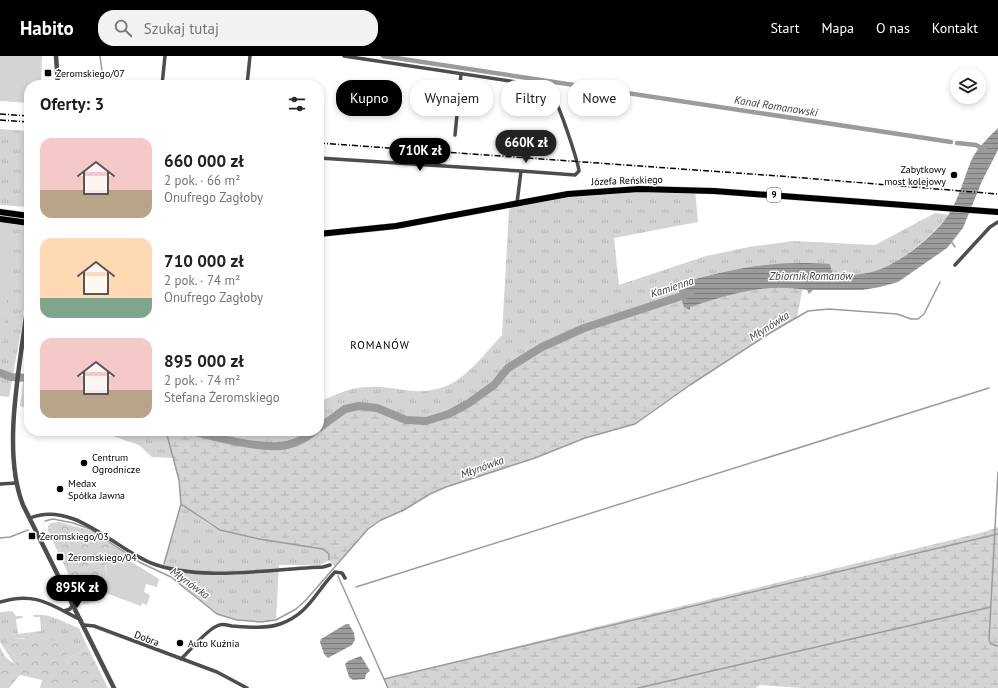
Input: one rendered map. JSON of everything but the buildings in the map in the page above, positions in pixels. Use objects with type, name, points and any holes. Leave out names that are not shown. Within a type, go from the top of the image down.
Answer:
[{"type":"main road","name":"Józefa Reńskiego","points":[[324,233],[396,226],[517,203],[588,192],[669,189],[997,212]]},
{"type":"main road","points":[[0,212],[24,215]]},
{"type":"main road","points":[[0,219],[24,222]]},
{"type":"street","points":[[56,56],[58,80]]},
{"type":"street","points":[[162,80],[164,56]]},
{"type":"street","points":[[248,80],[250,56]]},
{"type":"street","points":[[324,158],[565,175],[575,175],[580,170],[558,106],[550,95],[539,87],[530,84],[344,56]]},
{"type":"street","points":[[455,135],[461,74]]},
{"type":"street","points":[[517,203],[521,171]]},
{"type":"street","points":[[955,265],[990,227],[998,222]]},
{"type":"street","points":[[24,332],[13,430],[16,484],[30,518],[73,602],[114,688]]},
{"type":"street","points":[[0,484],[16,484]]},
{"type":"street","points":[[30,518],[37,515],[62,515],[98,531],[150,563],[200,574],[323,567],[330,565]]},
{"type":"street","points":[[181,659],[216,626],[223,624],[258,626],[280,624],[306,608],[335,572],[342,573],[345,578]]},
{"type":"street","name":"Dobra","points":[[0,602],[23,597],[33,597],[46,602],[83,623],[217,672],[247,688]]},
{"type":"street","points":[[64,612],[72,608],[73,602]]},
{"type":"green space","points":[[0,56],[42,56],[41,80],[24,80],[24,103],[0,101]]},
{"type":"green space","points":[[0,129],[24,131],[24,207],[0,205]]},
{"type":"green space","points":[[695,190],[698,222],[614,238],[619,285],[706,256],[749,247],[793,241],[875,245],[935,213],[949,215],[934,231],[908,254],[874,272],[850,275],[833,275],[830,264],[772,264],[737,269],[681,283],[678,289],[678,297],[584,328],[542,347],[508,368],[494,385],[469,403],[449,414],[426,421],[406,420],[377,408],[332,417],[324,424],[324,400],[343,392],[361,387],[425,391],[446,386],[462,377],[469,371],[502,335],[509,210],[517,203],[568,194]]},
{"type":"green space","points":[[0,219],[24,222],[24,308],[9,397],[0,396]]},
{"type":"green space","points":[[0,237],[13,238],[2,347],[0,347]]},
{"type":"green space","points":[[805,276],[797,317],[690,385],[635,424],[585,438],[535,458],[446,487],[430,494],[404,510],[381,520],[368,529],[335,567],[329,560],[329,554],[323,549],[259,539],[220,530],[181,504],[179,480],[167,436],[218,436],[264,445],[287,445],[309,436],[324,436],[324,424],[345,409],[359,406],[377,408],[406,420],[426,421],[449,414],[469,403],[494,385],[508,368],[542,347],[584,328],[733,279]]},
{"type":"green space","points":[[24,375],[24,407],[20,406]]},
{"type":"green space","points":[[113,436],[167,436],[174,458],[152,457],[139,445]]},
{"type":"green space","points":[[210,436],[308,436],[294,443],[277,446],[253,445]]},
{"type":"green space","points":[[181,504],[209,524],[225,531],[323,549],[329,554],[329,560],[320,565],[279,565],[276,620],[261,622],[237,620],[217,614],[176,582],[164,564]]},
{"type":"green space","points":[[59,522],[93,531],[115,546],[134,556],[132,560],[116,557],[105,566],[107,577],[99,600],[84,605],[82,603],[48,531],[48,526],[51,523]]},
{"type":"green space","points":[[998,527],[998,688],[801,688],[760,685],[756,688],[388,688],[384,679],[984,532]]},
{"type":"green space","points":[[117,557],[125,558],[159,579],[157,587],[146,584],[144,592],[150,595],[147,605],[142,603],[141,606],[103,592],[107,576],[106,563],[109,559]]},
{"type":"green space","points":[[12,611],[16,616],[22,616],[23,618],[16,619],[18,634],[41,631],[40,617],[34,617],[33,615],[45,615],[79,628],[88,648],[70,657],[67,663],[51,641],[40,637],[13,639],[19,661],[15,665],[0,642],[0,612]]},
{"type":"green space","points":[[11,637],[13,639],[24,639],[26,637],[40,637],[51,641],[59,637],[70,643],[72,650],[63,657],[67,663],[70,657],[88,648],[108,688],[40,688],[42,680],[20,675],[9,688],[0,688],[0,647],[10,661],[15,664],[19,661],[16,656],[12,656],[6,639]]},
{"type":"water","name":"Zbiornik Romanów","points":[[998,128],[998,150],[982,181],[963,228],[947,248],[898,282],[862,290],[813,290],[809,294],[807,290],[791,288],[761,289],[720,298],[690,307],[690,310],[684,307],[678,289],[681,283],[737,269],[772,264],[809,263],[830,264],[833,275],[856,274],[878,270],[897,261],[927,239],[943,222],[956,201],[973,156]]},
{"type":"water","points":[[346,624],[349,624],[354,633],[355,640],[352,645],[328,658],[324,654],[320,642],[321,639]]},
{"type":"water","points":[[361,656],[370,671],[366,674],[365,679],[353,680],[349,677],[345,664],[348,661]]},
{"type":"waterway","points":[[100,56],[102,71],[100,80]]},
{"type":"waterway","name":"Kanał Romanowski","points":[[383,56],[951,142]]},
{"type":"waterway","name":"Kanał Romanowski","points":[[957,143],[976,145],[985,150]]},
{"type":"waterway","name":"Młynówka","points":[[951,241],[955,247]]},
{"type":"waterway","name":"Młynówka","points":[[45,521],[53,519],[73,523],[90,529],[139,562],[171,577],[217,614],[237,620],[261,622],[276,620],[296,609],[305,601],[368,529],[381,520],[404,510],[430,494],[446,487],[535,458],[585,438],[635,424],[690,385],[770,333],[808,311],[829,309],[897,314],[911,319],[918,319],[924,314],[940,282]]},
{"type":"waterway","name":"Kamienna","points":[[324,424],[345,409],[359,406],[377,408],[406,420],[426,421],[449,414],[469,403],[494,385],[508,368],[542,347],[584,328],[691,293]]},
{"type":"waterway","name":"Kamienna","points":[[0,373],[11,377],[24,378]]},
{"type":"waterway","points":[[356,587],[989,388]]},
{"type":"waterway","points":[[167,436],[179,480],[181,504]]},
{"type":"waterway","name":"Kamienna","points":[[210,436],[253,445],[266,446],[287,445],[308,436]]},
{"type":"waterway","points":[[998,472],[989,640],[991,644],[998,646]]},
{"type":"waterway","points":[[164,564],[181,504],[220,530],[259,539],[323,549],[329,554],[329,560]]},
{"type":"waterway","name":"Młynówka","points":[[0,538],[10,537],[28,530]]},
{"type":"waterway","points":[[384,679],[998,534]]},
{"type":"waterway","points":[[338,576],[388,688]]},
{"type":"waterway","points":[[638,688],[991,607]]},
{"type":"railway","points":[[0,114],[24,116]]},
{"type":"railway","points":[[0,120],[24,122]]},
{"type":"railway","points":[[324,143],[779,176],[998,194]]},
{"type":"place","name":"Żeromskiego/07","points":[[48,73]]},
{"type":"place","name":"Zabytkowy most kolejowy","points":[[954,175]]},
{"type":"place","name":"Centrum Ogrodnicze","points":[[84,463]]},
{"type":"place","name":"Medax Spółka Jawna","points":[[60,489]]},
{"type":"place","name":"Żeromskiego/03","points":[[32,536]]},
{"type":"place","name":"Żeromskiego/04","points":[[60,557]]},
{"type":"place","name":"Auto Kuźnia","points":[[180,643]]},
{"type":"district","name":"ROMANÓW","points":[[380,345]]}]
